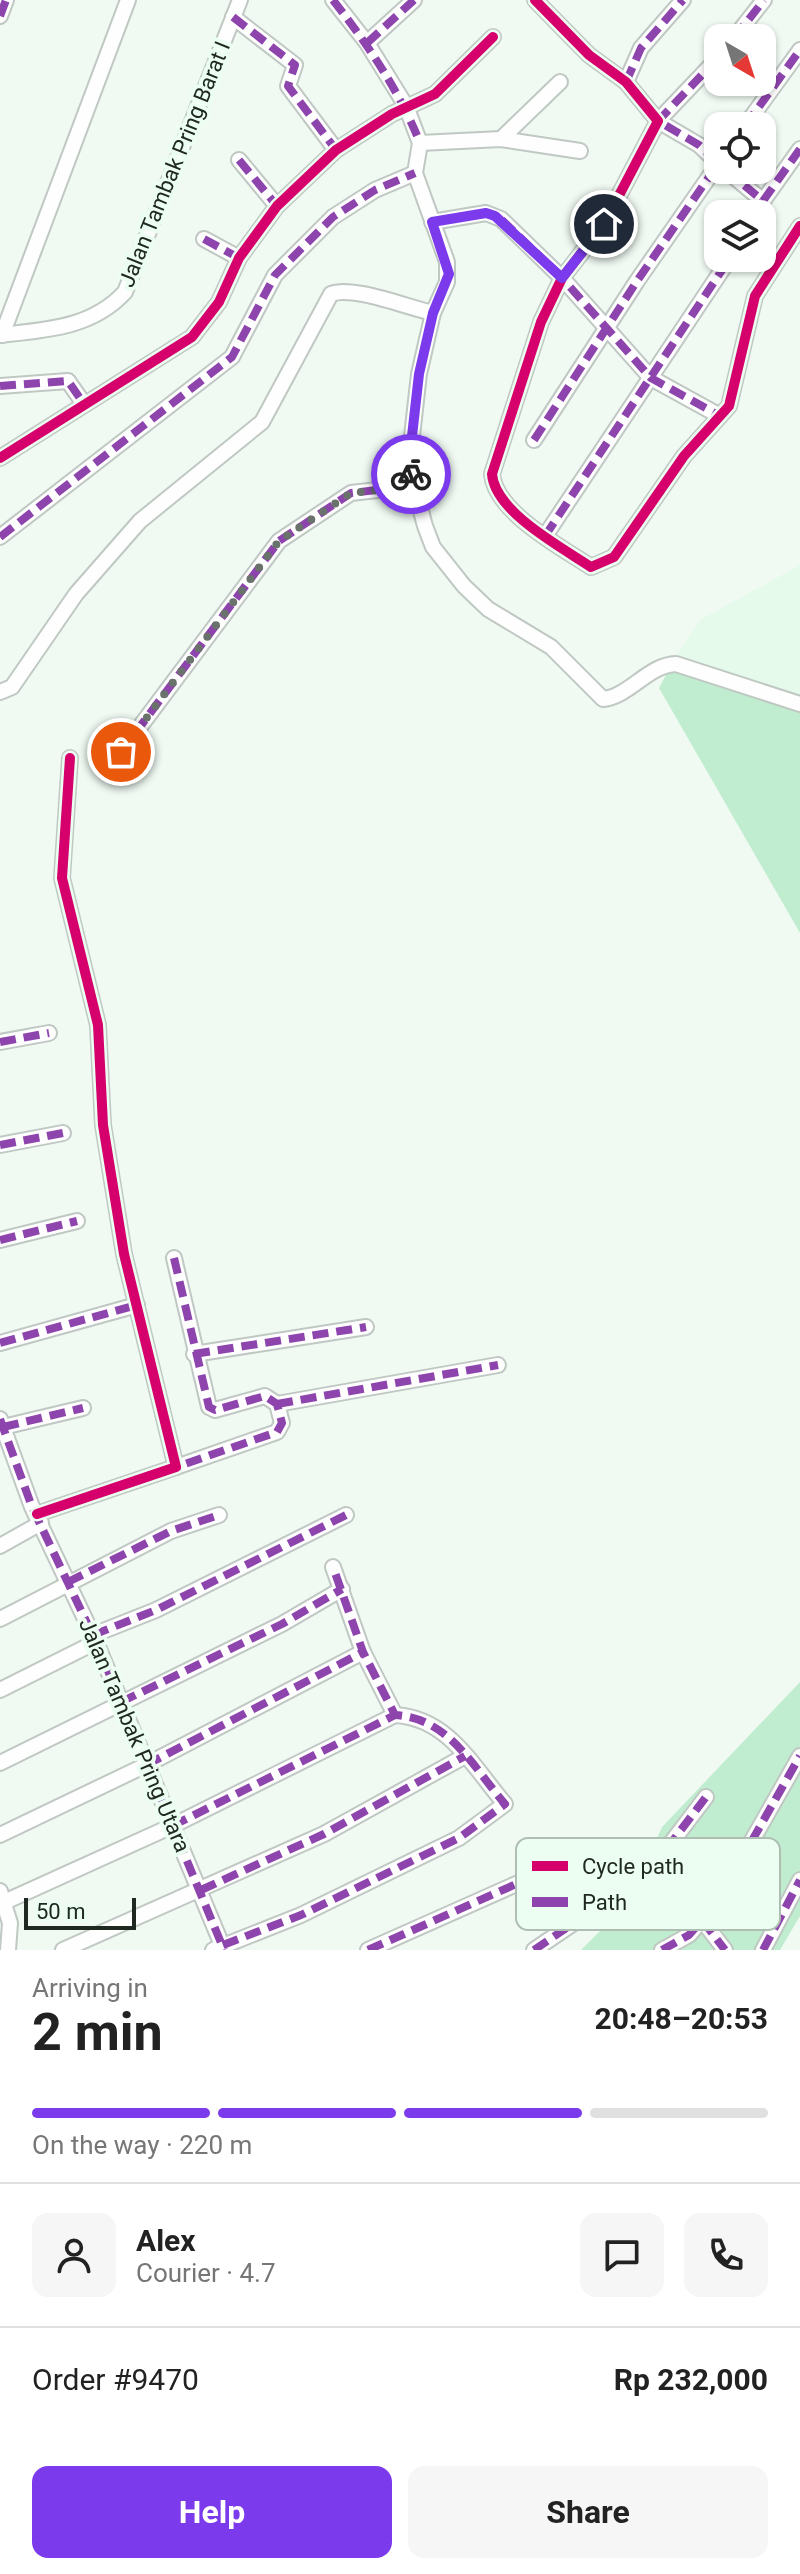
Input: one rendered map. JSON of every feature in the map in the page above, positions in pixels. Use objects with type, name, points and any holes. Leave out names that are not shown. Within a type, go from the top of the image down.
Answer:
[{"type":"street","points":[[0,16],[6,0]]},
{"type":"street","points":[[1,335],[128,0]]},
{"type":"street","name":"Jalan Tambak Pring Barat I","points":[[1,335],[85,321],[113,305],[125,292],[240,0]]},
{"type":"street","points":[[333,0],[367,43],[406,106],[420,143],[415,173],[449,274],[433,313],[419,374],[411,445],[414,491],[433,547],[464,586],[488,609],[551,647],[603,699],[628,689],[662,666],[676,664],[800,704]]},
{"type":"street","points":[[367,43],[414,0]]},
{"type":"street","points":[[536,0],[589,55],[626,82],[658,121],[704,150]]},
{"type":"street","points":[[626,82],[641,48],[683,0]]},
{"type":"street","points":[[745,24],[764,0]]},
{"type":"street","points":[[233,17],[295,65],[288,86],[336,150]]},
{"type":"street","points":[[0,458],[192,337],[219,302],[239,258],[277,206],[336,150],[406,106],[435,94],[493,37]]},
{"type":"street","points":[[755,112],[800,50]]},
{"type":"street","points":[[704,73],[658,121],[604,224],[562,278],[541,322],[492,474],[497,495],[545,536],[591,567],[607,563],[634,531],[684,456],[734,396],[745,326],[755,296],[800,226]]},
{"type":"street","points":[[501,139],[560,82]]},
{"type":"street","points":[[420,143],[501,139],[580,151]]},
{"type":"street","points":[[765,200],[800,149]]},
{"type":"street","points":[[239,160],[277,206]]},
{"type":"street","points":[[0,537],[232,357],[275,275],[333,217],[375,190],[415,173]]},
{"type":"street","points":[[534,440],[705,184]]},
{"type":"street","points":[[739,184],[754,200]]},
{"type":"street","points":[[432,222],[490,214],[562,278],[651,378],[720,416]]},
{"type":"street","points":[[204,239],[239,258]]},
{"type":"street","points":[[545,536],[721,272]]},
{"type":"street","points":[[0,692],[12,687],[76,594],[140,521],[262,422],[331,294],[343,292],[433,313]]},
{"type":"street","points":[[0,386],[71,381],[84,404]]},
{"type":"street","points":[[121,752],[279,541],[351,493],[386,489],[414,491]]},
{"type":"street","points":[[70,758],[62,878],[98,1025],[105,1147],[137,1305],[176,1467]]},
{"type":"street","points":[[0,1042],[49,1033]]},
{"type":"street","points":[[0,1145],[63,1133]]},
{"type":"street","points":[[0,1240],[77,1221]]},
{"type":"street","points":[[0,1546],[39,1518],[277,1432],[282,1423],[277,1404],[265,1396],[211,1410],[194,1354],[174,1258]]},
{"type":"street","points":[[0,1343],[137,1305]]},
{"type":"street","points":[[194,1354],[366,1327]]},
{"type":"street","points":[[277,1404],[498,1365]]},
{"type":"street","points":[[2,1429],[83,1408]]},
{"type":"street","name":"Jalan Tambak Pring Utara","points":[[2,1429],[201,1890],[220,1948]]},
{"type":"street","points":[[0,1619],[171,1531],[219,1515]]},
{"type":"street","points":[[0,1690],[94,1638],[346,1515]]},
{"type":"street","points":[[333,1567],[363,1652],[395,1715]]},
{"type":"street","points":[[0,1763],[282,1624],[342,1589]]},
{"type":"street","points":[[0,1835],[146,1765],[363,1652]]},
{"type":"street","points":[[8,1950],[11,1933],[2,1899],[172,1826],[395,1715],[417,1716],[441,1729],[505,1804],[459,1838],[290,1920],[220,1948]]},
{"type":"street","points":[[63,1950],[324,1834],[465,1756]]},
{"type":"street","points":[[753,1838],[800,1756]]},
{"type":"street","points":[[675,1838],[706,1797]]},
{"type":"street","points":[[780,1918],[800,1880]]},
{"type":"street","points":[[368,1950],[516,1884]]},
{"type":"street","points":[[534,1950],[563,1930]]},
{"type":"street","points":[[662,1950],[693,1930]]},
{"type":"street","points":[[710,1930],[725,1950]]},
{"type":"street","points":[[763,1950],[774,1930]]},
{"type":"shaded area","points":[[800,565],[800,703],[675,658],[700,620]]},
{"type":"green space","points":[[675,658],[800,703],[800,933],[659,688]]},
{"type":"green space","points":[[800,1682],[800,1916],[780,1950],[581,1950],[601,1930],[780,1930],[780,1838],[657,1838],[662,1827]]},
{"type":"marked path","points":[[0,16],[6,0]]},
{"type":"marked path","points":[[333,0],[382,68],[420,143]]},
{"type":"marked path","points":[[367,43],[414,0]]},
{"type":"marked path","points":[[626,82],[641,48],[683,0]]},
{"type":"marked path","points":[[745,24],[764,0]]},
{"type":"marked path","points":[[233,17],[295,65],[288,86],[336,150]]},
{"type":"marked path","points":[[755,112],[800,50]]},
{"type":"marked path","points":[[704,73],[658,121],[704,150]]},
{"type":"marked path","points":[[764,200],[800,149]]},
{"type":"marked path","points":[[239,160],[277,206]]},
{"type":"marked path","points":[[0,537],[232,357],[275,275],[333,217],[375,190],[415,173]]},
{"type":"marked path","points":[[534,440],[704,184]]},
{"type":"marked path","points":[[743,184],[762,200]]},
{"type":"marked path","points":[[432,222],[486,213],[501,219],[562,278],[651,378],[720,416]]},
{"type":"marked path","points":[[204,239],[239,258]]},
{"type":"marked path","points":[[545,536],[721,272]]},
{"type":"marked path","points":[[0,386],[68,381],[84,404]]},
{"type":"marked path","points":[[121,752],[279,541],[351,493],[386,489],[414,491]]},
{"type":"marked path","points":[[0,1042],[49,1033]]},
{"type":"marked path","points":[[0,1145],[63,1133]]},
{"type":"marked path","points":[[0,1240],[77,1221]]},
{"type":"marked path","points":[[174,1258],[209,1407],[215,1410],[265,1396],[277,1404],[282,1423],[277,1432],[176,1467]]},
{"type":"marked path","points":[[0,1343],[137,1305]]},
{"type":"marked path","points":[[194,1354],[366,1327]]},
{"type":"marked path","points":[[277,1404],[498,1365]]},
{"type":"marked path","points":[[3,1427],[83,1408]]},
{"type":"marked path","points":[[0,1419],[32,1507],[96,1642],[224,1950]]},
{"type":"marked path","points":[[68,1582],[171,1531],[219,1515]]},
{"type":"marked path","points":[[93,1635],[156,1610],[346,1515]]},
{"type":"marked path","points":[[223,1945],[301,1915],[459,1838],[505,1804],[470,1760],[445,1735],[414,1718],[395,1715],[363,1652],[333,1567]]},
{"type":"marked path","points":[[121,1702],[282,1624],[342,1589]]},
{"type":"marked path","points":[[146,1765],[363,1652]]},
{"type":"marked path","points":[[172,1826],[395,1715]]},
{"type":"marked path","points":[[201,1890],[324,1834],[465,1756]]},
{"type":"marked path","points":[[753,1838],[800,1756]]},
{"type":"marked path","points":[[675,1838],[706,1797]]},
{"type":"marked path","points":[[780,1918],[800,1880]]},
{"type":"marked path","points":[[368,1950],[516,1884]]},
{"type":"marked path","points":[[534,1950],[563,1930]]},
{"type":"marked path","points":[[662,1950],[693,1930]]},
{"type":"marked path","points":[[710,1930],[725,1950]]},
{"type":"marked path","points":[[763,1950],[774,1930]]},
{"type":"cycle path","points":[[535,0],[589,55],[626,82],[658,121],[604,224],[562,278],[541,322],[492,474],[505,502],[531,527],[591,567],[614,557],[684,456],[729,406],[755,296],[800,226]]},
{"type":"cycle path","points":[[0,458],[192,337],[219,302],[239,258],[277,206],[336,150],[392,114],[435,94],[493,37]]},
{"type":"cycle path","points":[[37,1514],[176,1467],[124,1254],[103,1125],[98,1025],[62,878],[70,758]]},
{"type":"way so far","points":[[121,752],[252,572],[279,541],[351,493],[386,489],[414,491],[411,474]]},
{"type":"route","points":[[411,474],[419,374],[433,313],[449,274],[432,222],[486,213],[495,216],[562,278],[604,224]]}]
